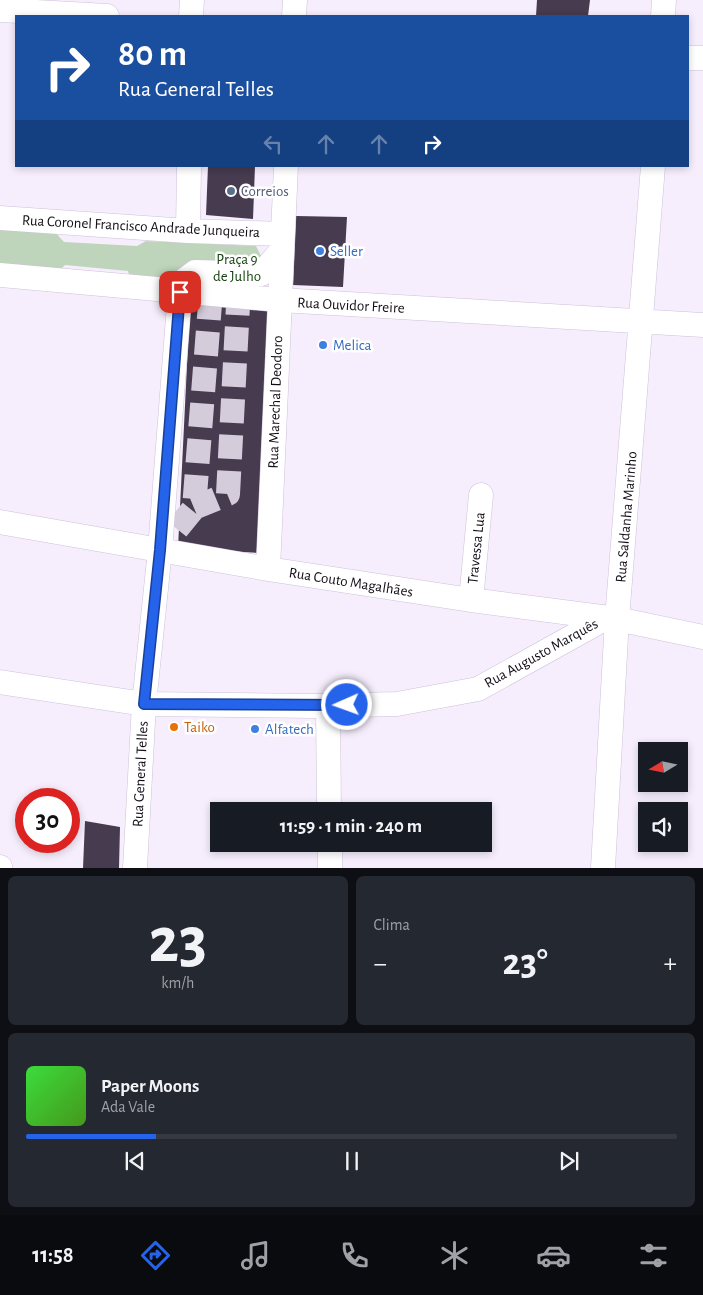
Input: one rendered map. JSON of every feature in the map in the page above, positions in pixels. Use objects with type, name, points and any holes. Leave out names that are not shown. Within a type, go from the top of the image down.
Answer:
[{"type":"street","points":[[191,15],[192,0]]},
{"type":"street","points":[[294,15],[295,0]]},
{"type":"street","points":[[663,15],[664,0]]},
{"type":"street","points":[[0,10],[89,15]]},
{"type":"street","points":[[689,58],[703,58]]},
{"type":"street","points":[[188,231],[189,167]]},
{"type":"street","name":"Rua Marechal Deodoro","points":[[268,569],[286,167]]},
{"type":"street","name":"Rua Saldanha Marinho","points":[[603,868],[612,618],[642,321],[653,167]]},
{"type":"street","name":"Rua Coronel Francisco Andrade Junqueira","points":[[0,218],[188,231],[282,242]]},
{"type":"street","points":[[180,292],[183,280],[194,272],[261,274],[282,242]]},
{"type":"street","name":"Rua Ouvidor Freire","points":[[0,275],[180,292],[210,299],[238,301],[280,300],[703,325]]},
{"type":"street","name":"Rua General Telles","points":[[136,868],[144,704],[160,550],[180,292]]},
{"type":"street","name":"Travessa Lua","points":[[471,600],[481,496]]},
{"type":"street","name":"Rua Couto Magalhães","points":[[0,522],[268,569],[471,600],[612,618],[703,637]]},
{"type":"street","points":[[160,550],[177,528]]},
{"type":"street","name":"Rua Augusto Marquês","points":[[0,682],[144,704],[328,706],[397,704],[478,689],[612,618]]},
{"type":"street","points":[[328,706],[329,802]]},
{"type":"green space","name":"Praça 9 de Julho","points":[[0,228],[54,231],[64,242],[137,246],[146,241],[256,246],[262,258],[260,283],[249,290],[130,279],[128,271],[65,265],[58,272],[0,268]]},
{"type":"building","points":[[537,0],[590,0],[588,15],[536,15]]},
{"type":"building","name":"Correios","points":[[208,167],[255,167],[253,219],[206,215]]},
{"type":"building","name":"Seller","points":[[296,216],[347,217],[343,287],[293,285]]},
{"type":"building","points":[[190,304],[272,308],[260,553],[178,548]]},
{"type":"building","points":[[85,821],[120,827],[119,868],[83,868]]},
{"type":"tunnel","points":[[177,529],[194,508],[210,304]]},
{"type":"tunnel","points":[[194,508],[228,494],[238,305]]},
{"type":"place","name":"Correios","points":[[231,191]]},
{"type":"place","name":"Seller","points":[[320,251]]},
{"type":"place","name":"Melica","points":[[323,345]]},
{"type":"place","name":"Taiko","points":[[174,727]]},
{"type":"place","name":"Alfatech","points":[[255,729]]},
{"type":"route","points":[[180,292],[160,550],[144,704],[347,705]]}]
